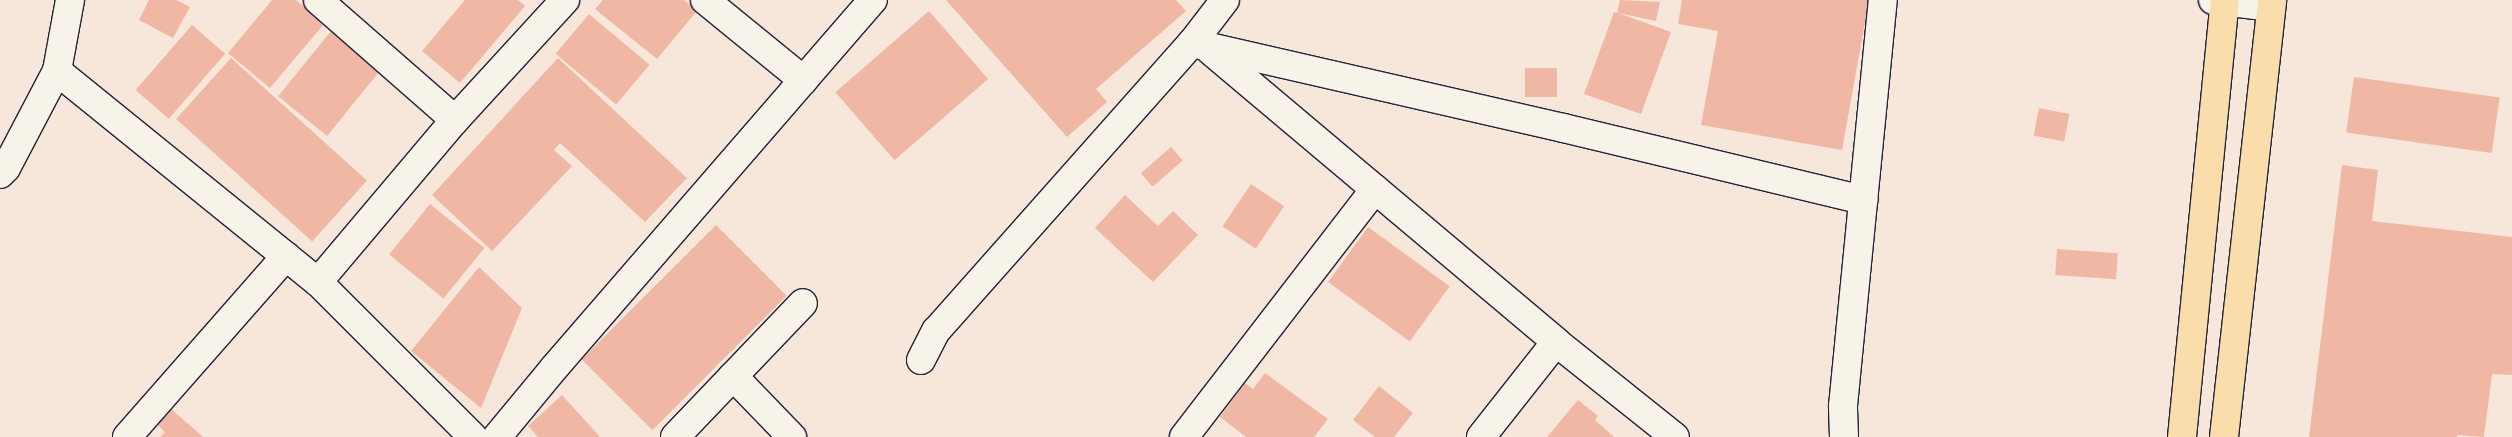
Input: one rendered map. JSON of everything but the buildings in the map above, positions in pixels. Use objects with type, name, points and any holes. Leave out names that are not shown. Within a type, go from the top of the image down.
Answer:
[{"type":"main road","points":[[2182,437],[2221,1]]},
{"type":"main road","points":[[2224,437],[2271,3]]},
{"type":"street","points":[[0,174],[6,168],[58,72],[70,0]]},
{"type":"street","points":[[318,0],[455,120]]},
{"type":"street","points":[[318,282],[455,120],[565,0]]},
{"type":"street","points":[[705,0],[803,80]]},
{"type":"street","points":[[497,437],[554,368],[872,0]]},
{"type":"street","points":[[921,360],[936,331],[1200,46],[1225,0]]},
{"type":"street","points":[[1844,437],[1843,406],[1883,0]]},
{"type":"street","points":[[2221,1],[2271,3]]},
{"type":"street","points":[[1200,46],[1375,189],[1556,342],[1674,437]]},
{"type":"street","points":[[1200,46],[1554,126],[1863,200]]},
{"type":"street","points":[[58,72],[318,282],[473,437]]},
{"type":"street","points":[[1184,437],[1375,189]]},
{"type":"street","points":[[127,437],[286,256]]},
{"type":"street","points":[[675,437],[803,303]]},
{"type":"street","points":[[1481,437],[1556,342]]},
{"type":"street","points":[[733,376],[792,437]]}]
